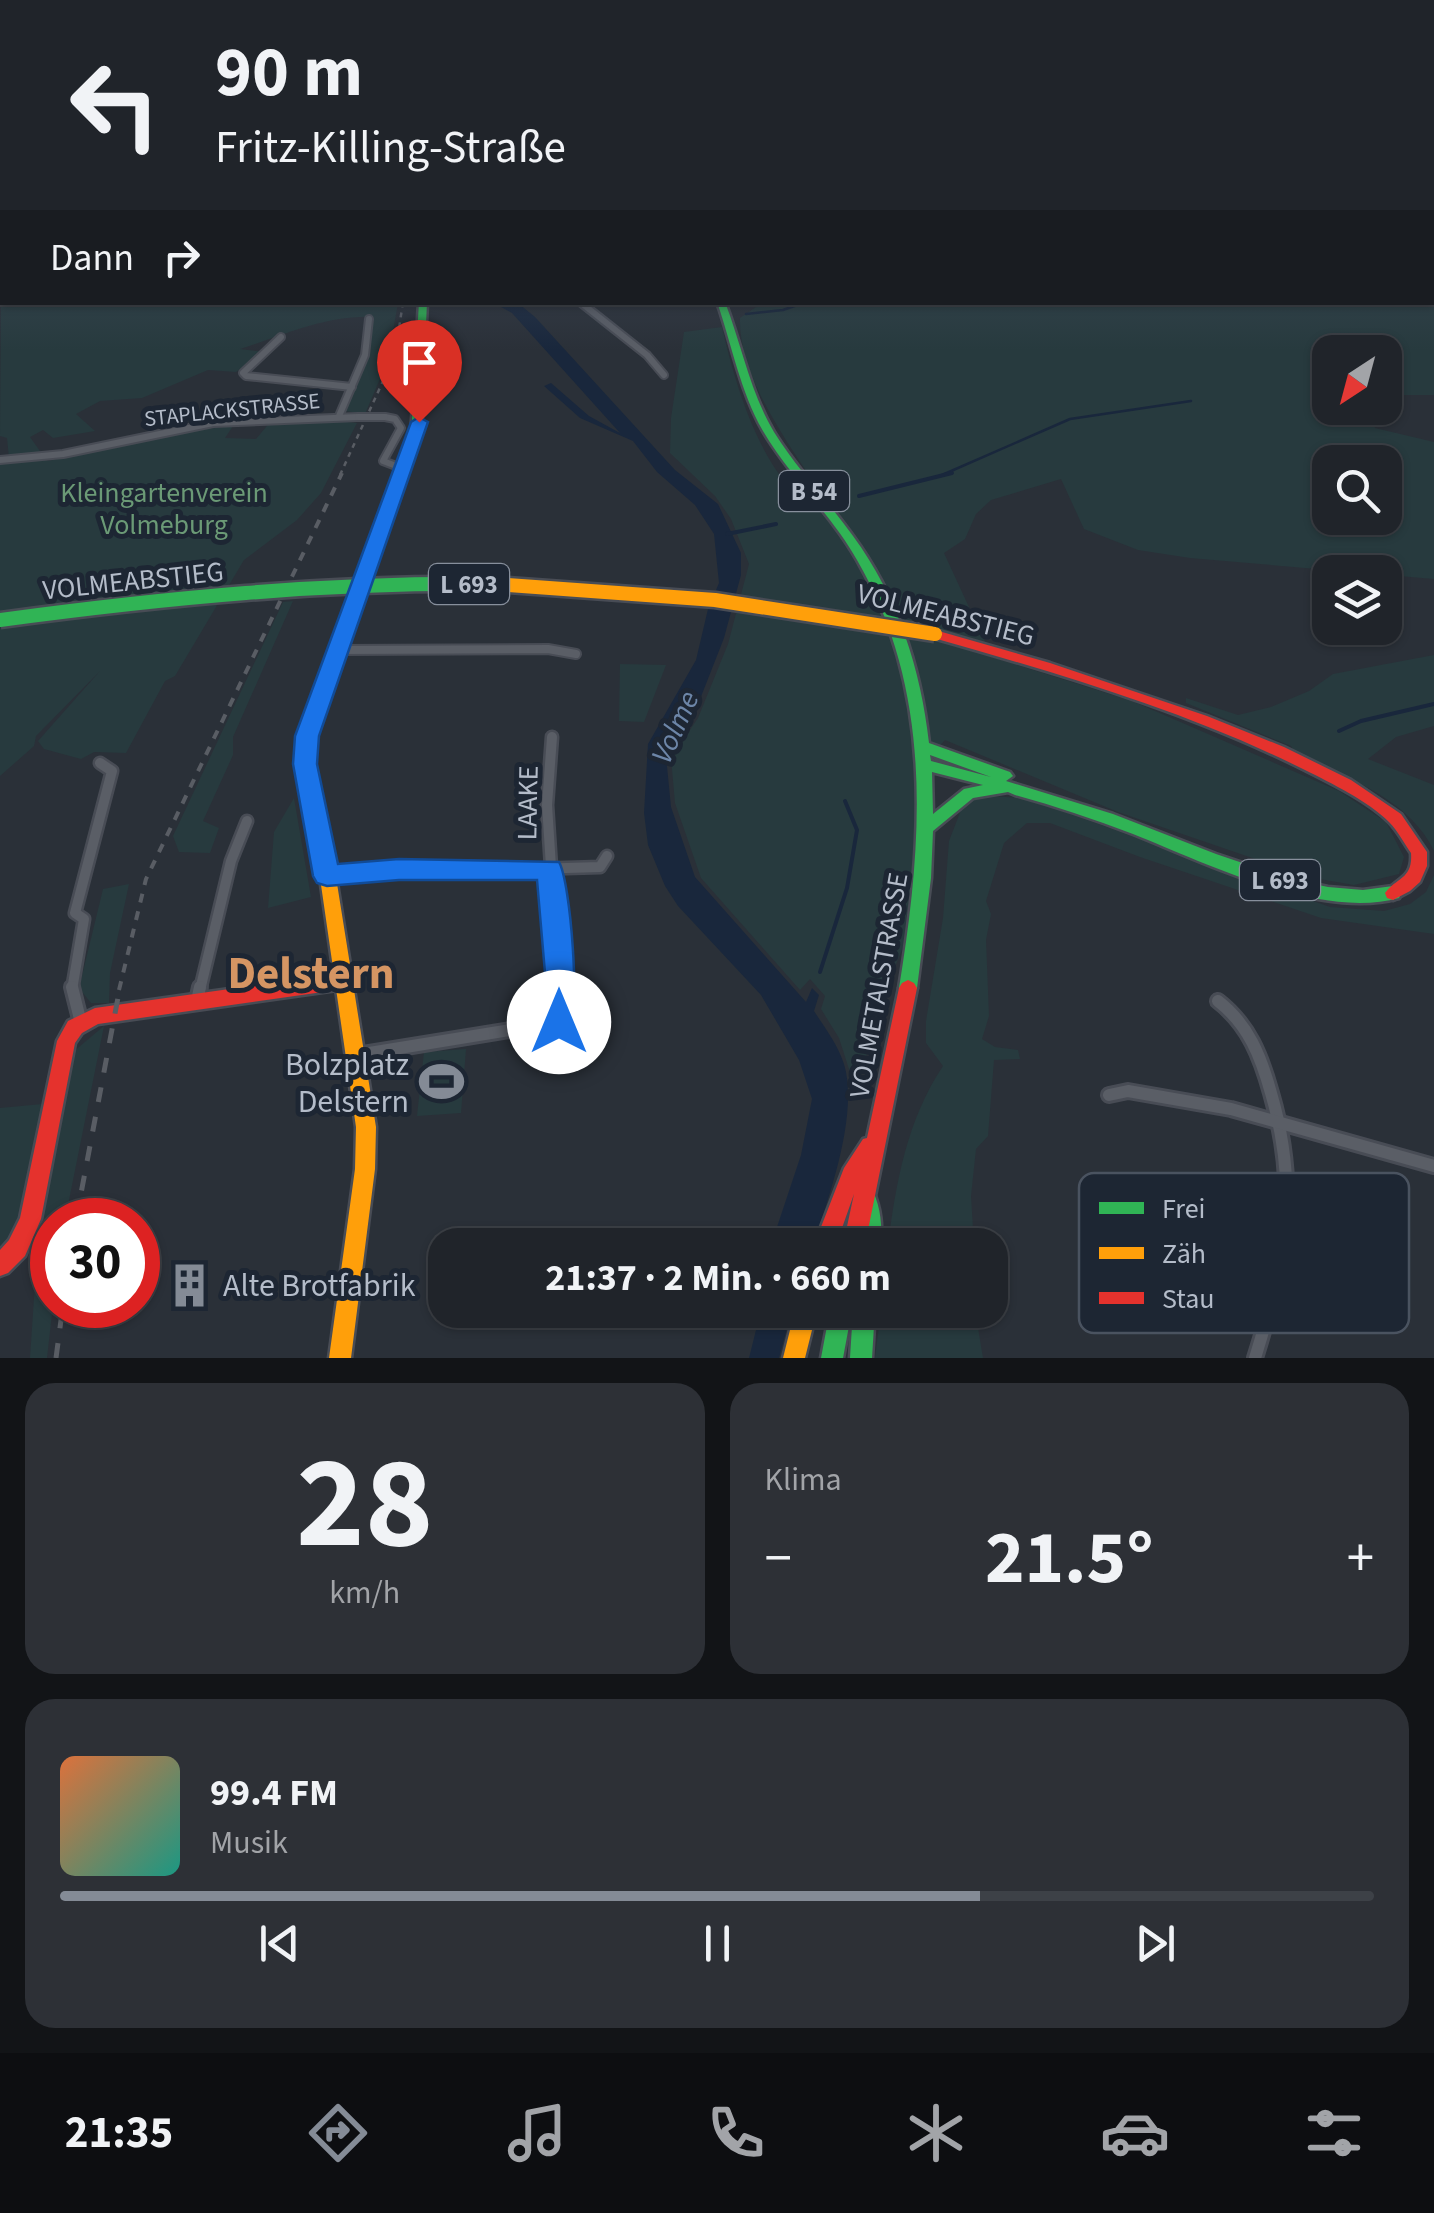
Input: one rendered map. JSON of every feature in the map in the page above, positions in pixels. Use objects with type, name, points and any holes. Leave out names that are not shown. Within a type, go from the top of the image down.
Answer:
[{"type":"main road","points":[[340,1358],[366,1127],[305,750],[311,721],[419,422],[423,305]]},
{"type":"main road","name":"VOLMETALSTRASSE","points":[[722,305],[747,387],[766,426],[858,552],[880,590],[910,672],[921,746],[926,828],[922,900],[857,1228]]},
{"type":"main road","name":"VOLMEABSTIEG","points":[[0,620],[247,593],[518,583],[632,587],[744,598],[935,634],[1127,691],[1341,782],[1386,809],[1402,824],[1415,838],[1421,866],[1406,888],[1387,895],[1330,894],[1054,799],[923,764]]},
{"type":"main road","name":"VOLMEABSTIEG","points":[[921,746],[956,756],[1054,799]]},
{"type":"main road","name":"L 693","points":[[926,828],[970,794],[1016,788]]},
{"type":"main road","points":[[3,1263],[17,1248],[30,1219],[61,1058],[70,1032],[81,1022],[96,1016],[344,981]]},
{"type":"main road","points":[[831,1228],[851,1176],[877,1134]]},
{"type":"main road","points":[[864,1190],[871,1228]]},
{"type":"main road","points":[[794,1358],[802,1328]]},
{"type":"main road","points":[[832,1358],[838,1328]]},
{"type":"main road","points":[[861,1358],[863,1328]]},
{"type":"street","points":[[584,305],[647,355],[664,374]]},
{"type":"street","points":[[339,416],[366,355],[369,319]]},
{"type":"street","points":[[281,337],[242,373],[352,387]]},
{"type":"street","name":"STAPLACKSTRASSE","points":[[0,460],[86,450],[169,430],[339,416],[385,417],[399,422],[401,428],[383,461],[404,469]]},
{"type":"street","points":[[338,650],[548,649],[576,654]]},
{"type":"street","name":"LAAKE","points":[[357,1054],[559,1022],[547,805],[552,737]]},
{"type":"street","points":[[81,1022],[69,981],[86,933],[84,919],[75,912],[112,771],[100,763]]},
{"type":"street","points":[[197,1002],[231,861],[247,820]]},
{"type":"street","name":"LAAKE","points":[[550,870],[600,867],[607,856]]},
{"type":"street","points":[[327,876],[399,870],[550,870]]},
{"type":"street","points":[[1218,1001],[1248,1029],[1282,1124],[1288,1173]]},
{"type":"street","points":[[1109,1096],[1128,1091],[1165,1095],[1434,1166]]},
{"type":"street","points":[[1256,1358],[1263,1333]]},
{"type":"green space","points":[[1,305],[398,305],[388,360],[365,414],[345,411],[368,359],[374,317],[322,323],[240,349],[264,352],[236,372],[208,370],[142,398],[100,401],[76,414],[95,431],[53,438],[43,430],[30,437],[42,454],[9,458],[7,438],[0,436]]},
{"type":"green space","points":[[759,305],[1434,305],[1434,395],[1403,395],[1402,400],[1402,335],[1312,335],[1312,425],[1374,425],[1434,442],[1434,579],[1402,576],[1402,555],[1312,555],[1312,568],[1138,550],[1084,529],[1061,479],[991,500],[976,514],[965,539],[944,553],[992,657],[1132,701],[1339,791],[1386,822],[1404,857],[1399,874],[1354,885],[1308,877],[1118,812],[945,740],[923,764],[922,900],[886,989],[856,1091],[839,1038],[821,1009],[825,996],[810,979],[800,990],[701,878],[675,803],[671,758],[698,718],[728,644],[749,564],[731,519],[715,496],[670,453],[671,418],[684,332],[722,327],[746,410],[774,467],[813,508],[837,518],[775,422],[742,344],[740,318]]},
{"type":"green space","name":"Kleingartenverein Volmeburg","points":[[309,418],[357,423],[321,493],[297,520],[244,560],[175,676],[165,681],[126,753],[94,752],[81,759],[44,749],[38,741],[100,671],[36,736],[34,746],[0,776],[0,463],[45,457],[48,461],[170,433],[233,426],[225,438],[256,439],[271,421]]},
{"type":"green space","points":[[293,601],[233,737],[233,755],[203,821],[219,828],[210,853],[179,852],[173,836],[283,602]]},
{"type":"green space","points":[[1434,655],[1434,726],[1396,737],[1368,759],[1434,785],[1434,851],[1409,817],[1374,791],[1296,754],[1291,746],[1186,703],[1186,698],[1238,715],[1309,691],[1333,674]]},
{"type":"green space","points":[[620,664],[666,665],[644,722],[619,721]]},
{"type":"green space","points":[[989,796],[1022,798],[1330,907],[1384,911],[1410,904],[1426,892],[1434,875],[1434,934],[1321,918],[1050,823],[1027,823],[1004,843],[986,901],[991,914],[986,940],[989,1016],[982,1039],[995,1047],[1018,1050],[1020,1059],[994,1060],[988,1136],[976,1149],[971,1196],[973,1228],[891,1228],[912,1130],[943,1066],[926,1043],[926,1021],[943,918],[949,841],[961,810],[970,801]]},
{"type":"green space","points":[[294,798],[311,897],[268,908],[274,832]]},
{"type":"green space","points":[[129,884],[110,973],[109,1003],[91,1003],[79,988],[103,889]]},
{"type":"green space","points":[[104,1026],[69,1198],[46,1198],[73,1052]]},
{"type":"green space","name":"Bolzplatz Delstern","points":[[466,1049],[461,1113],[417,1116],[424,1052]]},
{"type":"green space","points":[[53,1103],[35,1198],[30,1198],[30,1208],[0,1265],[0,1108]]},
{"type":"green space","points":[[32,1328],[50,1328],[47,1358],[30,1358]]},
{"type":"green space","points":[[879,1328],[978,1328],[983,1358],[875,1358]]},
{"type":"water","name":"Volme","points":[[498,305],[520,305],[535,317],[675,470],[718,504],[741,553],[741,575],[724,638],[695,712],[666,756],[671,807],[695,877],[806,1002],[812,988],[819,995],[814,1011],[844,1064],[848,1084],[845,1131],[818,1228],[777,1228],[801,1155],[812,1099],[799,1060],[761,995],[678,906],[648,845],[644,813],[648,744],[696,660],[708,609],[719,583],[714,534],[695,505],[657,472],[633,441],[580,418],[544,386],[551,383],[589,416],[620,433],[512,313]]},
{"type":"water","points":[[756,1328],[787,1328],[779,1358],[749,1358]]},
{"type":"waterway","points":[[746,314],[797,305]]},
{"type":"waterway","points":[[942,475],[1070,419],[1191,401]]},
{"type":"waterway","points":[[859,496],[952,473]]},
{"type":"waterway","points":[[727,534],[776,524]]},
{"type":"waterway","points":[[1339,731],[1361,721],[1434,704]]},
{"type":"waterway","points":[[820,972],[847,888],[857,830],[845,801]]},
{"type":"railway","points":[[340,475],[395,355],[403,305]]},
{"type":"railway","points":[[119,990],[146,879],[342,473]]},
{"type":"railway","points":[[80,1198],[120,987]]},
{"type":"railway","points":[[56,1358],[60,1328]]},
{"type":"traffic: fast","points":[[327,871],[305,750],[311,721],[416,436],[423,305]]},
{"type":"traffic: fast","points":[[722,305],[757,410],[780,449],[863,559],[889,609],[907,660],[919,713],[926,823],[908,988]]},
{"type":"traffic: fast","points":[[0,620],[307,587],[493,584]]},
{"type":"traffic: fast","points":[[921,746],[1005,776]]},
{"type":"traffic: fast","points":[[923,764],[1084,810],[1290,886],[1363,897],[1393,893]]},
{"type":"traffic: fast","points":[[926,828],[969,793],[1004,788]]},
{"type":"traffic: fast","points":[[866,1198],[871,1228]]},
{"type":"traffic: fast","points":[[832,1358],[838,1328]]},
{"type":"traffic: fast","points":[[861,1358],[863,1328]]},
{"type":"traffic: slow","points":[[493,584],[605,589],[715,600],[935,634]]},
{"type":"traffic: slow","points":[[327,871],[366,1127],[365,1169],[340,1358]]},
{"type":"traffic: slow","points":[[794,1358],[802,1328]]},
{"type":"traffic: jam","points":[[935,634],[1202,719],[1346,784],[1395,818],[1419,852],[1414,877],[1393,893]]},
{"type":"traffic: jam","points":[[0,1265],[17,1248],[30,1219],[66,1041],[75,1027],[95,1016],[344,981]]},
{"type":"traffic: jam","points":[[858,1228],[908,988]]},
{"type":"traffic: jam","points":[[831,1228],[851,1175],[870,1146]]},
{"type":"place","name":"Bolzplatz Delstern","points":[[442,1082]]},
{"type":"place","name":"Alte Brotfabrik","points":[[190,1285]]},
{"type":"district","name":"Delstern","points":[[311,972]]},
{"type":"route","points":[[419,422],[307,736],[305,764],[327,876],[399,870],[550,870],[559,1022]]}]
